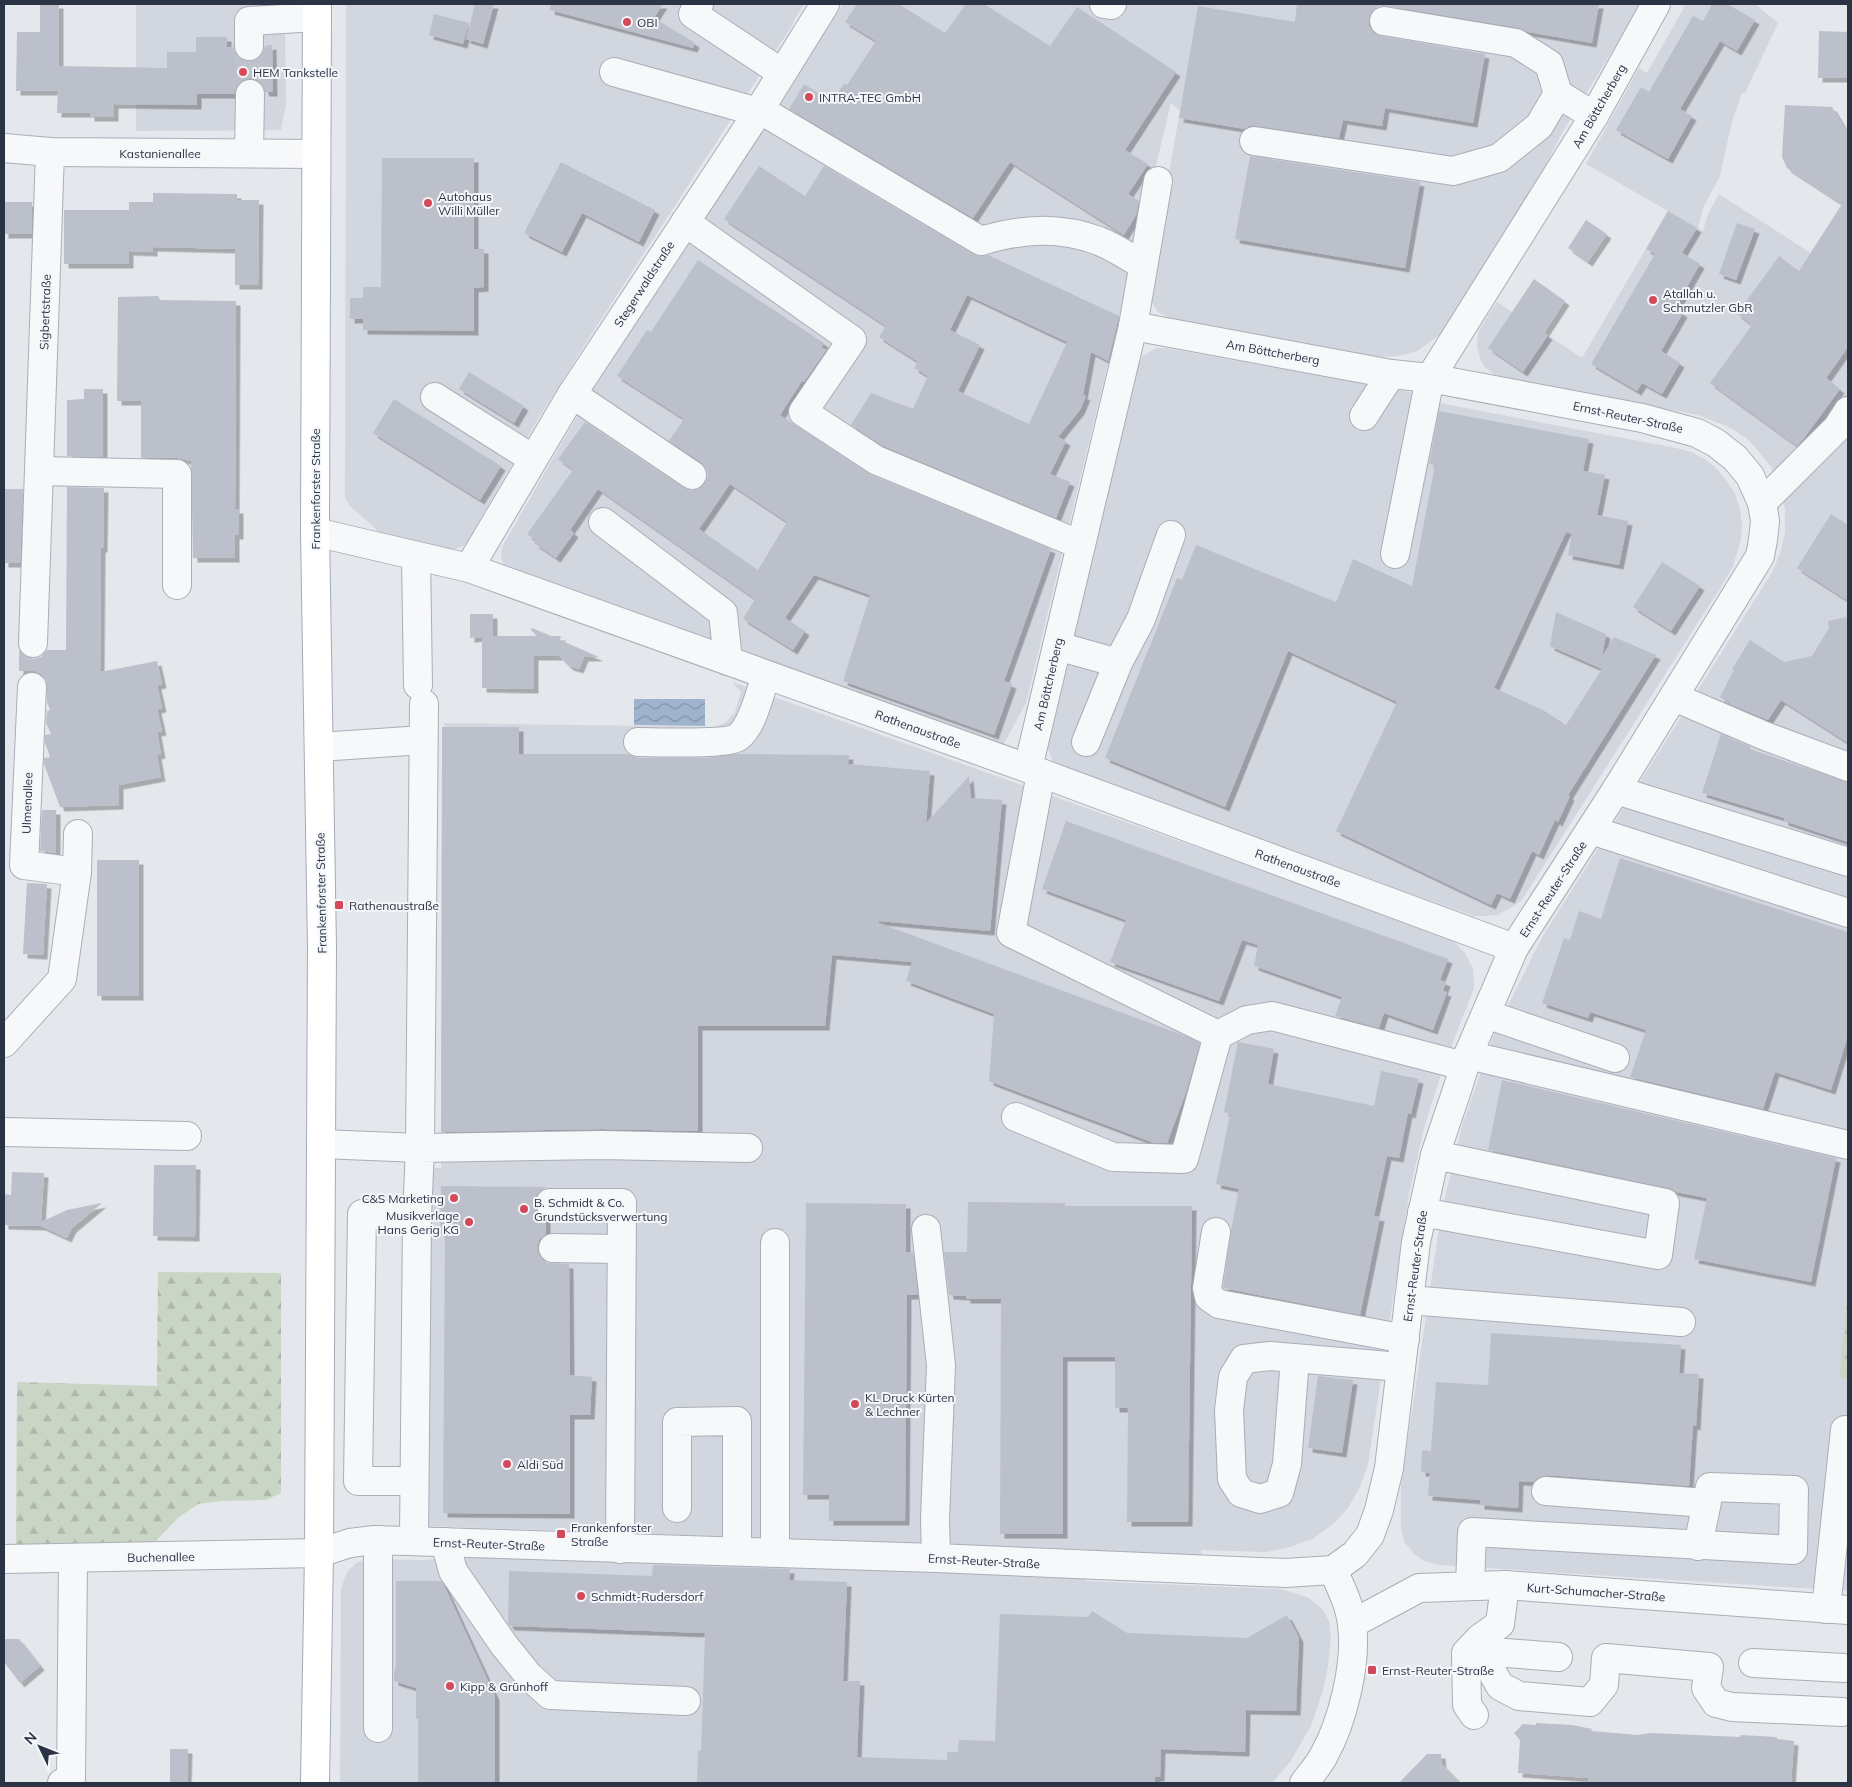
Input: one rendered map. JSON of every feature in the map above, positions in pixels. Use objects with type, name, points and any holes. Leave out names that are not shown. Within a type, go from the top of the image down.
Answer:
[{"type":"main road","name":"Frankenforster Straße","points":[[314,1783],[319,1553],[322,947],[315,532],[317,10]]},
{"type":"street","points":[[699,4],[693,14],[782,73]]},
{"type":"street","name":"Stegerwaldstraße","points":[[468,568],[572,394],[825,4]]},
{"type":"street","points":[[1104,4],[1112,4]]},
{"type":"street","name":"Am Böttcherberg","points":[[1218,1035],[1011,933],[1034,771],[1057,646],[1133,326],[1391,374],[1430,378],[1594,116],[1656,4]]},
{"type":"street","points":[[249,46],[250,21],[317,10]]},
{"type":"street","points":[[1384,21],[1516,43],[1549,64],[1558,94],[1594,116]]},
{"type":"street","points":[[614,72],[758,110],[981,241],[1010,232],[1056,230],[1099,242],[1143,265]]},
{"type":"street","points":[[249,153],[250,94]]},
{"type":"street","points":[[1254,141],[1453,171],[1499,158],[1539,126],[1558,94]]},
{"type":"street","name":"Kastanienallee","points":[[4,148],[50,152],[316,154]]},
{"type":"street","name":"Sigbertstraße","points":[[33,643],[50,152]]},
{"type":"street","points":[[1133,326],[1158,181]]},
{"type":"street","points":[[685,222],[852,340],[803,412],[876,460],[1081,545]]},
{"type":"street","points":[[1364,416],[1391,374]]},
{"type":"street","points":[[1395,554],[1430,378]]},
{"type":"street","name":"Ernst-Reuter-Straße","points":[[319,1553],[350,1543],[378,1540],[620,1549],[775,1552],[1285,1573],[1332,1570],[1355,1554],[1370,1535],[1379,1510],[1389,1468],[1416,1242],[1435,1156],[1466,1061],[1514,948],[1591,830],[1760,556],[1765,521],[1762,503],[1750,476],[1735,458],[1716,442],[1697,432],[1642,418],[1430,378]]},
{"type":"street","points":[[572,394],[692,475]]},
{"type":"street","points":[[435,397],[533,459]]},
{"type":"street","points":[[1762,503],[1837,428],[1848,411]]},
{"type":"street","points":[[40,471],[177,474],[177,585]]},
{"type":"street","points":[[603,522],[723,613],[728,661]]},
{"type":"street","name":"Rathenaustraße","points":[[315,532],[468,568],[1034,771],[1514,948]]},
{"type":"street","points":[[1086,742],[1118,663],[1141,619],[1171,536]]},
{"type":"street","points":[[414,1541],[417,1217],[420,1148],[423,740],[416,556]]},
{"type":"street","points":[[1057,646],[1118,663]]},
{"type":"street","points":[[638,742],[723,741],[737,737],[747,727],[753,715],[766,675]]},
{"type":"street","name":"Ulmenallee","points":[[32,687],[24,865],[77,872]]},
{"type":"street","points":[[1674,696],[1765,736],[1848,767]]},
{"type":"street","points":[[319,747],[423,740]]},
{"type":"street","points":[[1616,790],[1848,862]]},
{"type":"street","points":[[1591,830],[1848,913]]},
{"type":"street","points":[[4,1043],[62,979],[77,872],[78,834]]},
{"type":"street","points":[[1486,1014],[1615,1058]]},
{"type":"street","points":[[1016,1117],[1113,1157],[1184,1159],[1218,1035],[1248,1020],[1272,1016],[1466,1061],[1848,1145]]},
{"type":"street","points":[[4,1132],[187,1136]]},
{"type":"street","points":[[321,1144],[420,1148],[602,1145],[748,1148]]},
{"type":"street","points":[[1422,1212],[1658,1256],[1665,1203],[1435,1156]]},
{"type":"street","points":[[550,1203],[622,1203],[620,1549]]},
{"type":"street","points":[[414,1482],[358,1481],[362,1214],[417,1217]]},
{"type":"street","points":[[926,1230],[941,1365],[935,1520],[936,1558]]},
{"type":"street","points":[[1216,1232],[1207,1288],[1210,1297],[1219,1304],[1404,1338]]},
{"type":"street","points":[[775,1243],[775,1552]]},
{"type":"street","points":[[553,1248],[621,1249]]},
{"type":"street","points":[[1409,1300],[1681,1322]]},
{"type":"street","points":[[1295,1358],[1287,1464],[1279,1493],[1260,1499],[1241,1492],[1232,1479],[1229,1410],[1233,1377],[1244,1358],[1270,1356],[1295,1358],[1401,1367]]},
{"type":"street","points":[[677,1508],[677,1422],[738,1421],[737,1551]]},
{"type":"street","points":[[1837,1609],[1845,1430]]},
{"type":"street","points":[[1470,1586],[1472,1532],[1698,1546],[1793,1550],[1794,1490],[1710,1487],[1698,1546]]},
{"type":"street","points":[[1546,1491],[1706,1504]]},
{"type":"street","points":[[378,1540],[378,1728]]},
{"type":"street","points":[[445,1542],[454,1571],[499,1638],[529,1676],[550,1694],[686,1701]]},
{"type":"street","name":"Buchenallee","points":[[4,1559],[319,1553]]},
{"type":"street","points":[[62,1783],[71,1779],[78,1558]]},
{"type":"street","points":[[78,1558],[84,1783]]},
{"type":"street","points":[[1304,1783],[1324,1754],[1344,1704],[1352,1660],[1352,1624],[1344,1593],[1332,1570]]},
{"type":"street","points":[[1506,1585],[1490,1668],[1500,1686],[1519,1696],[1590,1702],[1604,1685],[1606,1658],[1709,1667],[1706,1688],[1716,1703],[1732,1706],[1842,1712]]},
{"type":"street","name":"Kurt-Schumacher-Straße","points":[[1352,1624],[1420,1588],[1470,1586],[1506,1585],[1837,1609]]},
{"type":"street","points":[[1474,1715],[1467,1705],[1466,1653],[1479,1639],[1500,1624]]},
{"type":"street","points":[[1493,1652],[1558,1657]]},
{"type":"street","points":[[1753,1664],[1844,1668]]},
{"type":"shaded area","points":[[136,4],[274,4],[285,31],[286,104],[281,130],[136,131]]},
{"type":"shaded area","points":[[346,4],[804,4],[793,24],[540,416],[465,545],[452,550],[379,532],[350,506],[345,498]]},
{"type":"shaded area","points":[[843,4],[1641,4],[1562,133],[1530,195],[1441,334],[1417,351],[1400,356],[1377,357],[1171,319],[1158,312],[1150,300],[1148,291],[1180,111],[1171,103],[1026,703],[1002,747],[505,567],[501,557],[502,547],[590,394]]},
{"type":"shaded area","points":[[1686,4],[1755,4],[1778,23],[1745,93],[1742,93],[1732,121],[1720,176],[1704,206],[1698,228],[1703,231],[1708,214],[1719,194],[1848,277],[1848,1288],[1839,1377],[1848,1379],[1848,1591],[1439,1565],[1424,1561],[1413,1553],[1404,1541],[1401,1528],[1401,1486],[1439,1228],[1462,1126],[1494,1034],[1541,939],[1771,574],[1780,554],[1785,532],[1785,509],[1780,488],[1771,467],[1750,441],[1731,428],[1698,415],[1503,379],[1485,367],[1477,347],[1478,333],[1497,302],[1582,358],[1668,211],[1586,164],[1639,68],[1647,73]]},
{"type":"shaded area","points":[[1156,348],[1166,348],[1420,394],[1418,399],[1676,448],[1691,452],[1705,459],[1727,481],[1735,494],[1742,524],[1741,540],[1732,569],[1522,900],[1514,906],[1498,915],[1473,916],[1053,763],[1045,741],[1138,365],[1143,356]]},
{"type":"shaded area","points":[[732,682],[1444,935],[1465,953],[1473,969],[1474,988],[1443,1068],[1424,1128],[1409,1194],[1368,1464],[1360,1487],[1348,1508],[1332,1525],[1312,1539],[1290,1547],[1266,1552],[1201,1550],[1201,1557],[1054,1548],[428,1526],[431,1168],[441,1168],[444,723],[714,727],[725,723],[735,712],[741,692]]},
{"type":"shaded area","points":[[486,1556],[1046,1576],[1085,1578],[1086,1581],[1281,1589],[1309,1598],[1323,1610],[1329,1621],[1331,1636],[1328,1666],[1324,1687],[1311,1726],[1290,1762],[1272,1783],[340,1783],[341,1588],[347,1572],[356,1563],[367,1559],[424,1560]]},
{"type":"green space","points":[[158,1272],[281,1273],[281,1493],[266,1500],[221,1501],[198,1504],[178,1518],[149,1548],[16,1547],[17,1382],[157,1386]]},
{"type":"green space","points":[[1848,1288],[1848,1379],[1839,1377]]},
{"type":"water","points":[[634,699],[705,699],[705,726],[634,725]]},
{"type":"building","points":[[40,4],[59,4],[59,66],[167,68],[167,52],[196,52],[196,37],[227,37],[227,47],[233,47],[235,53],[241,59],[249,62],[257,59],[263,53],[265,46],[272,45],[273,92],[265,92],[263,86],[258,81],[250,78],[242,81],[237,86],[234,94],[197,94],[197,105],[114,104],[114,117],[90,117],[90,113],[57,113],[58,91],[16,91],[17,32],[40,32]]},
{"type":"building","points":[[475,4],[494,4],[483,44],[466,39]]},
{"type":"building","name":"OBI","points":[[551,4],[663,4],[654,18],[695,43],[693,48],[550,10]]},
{"type":"building","points":[[857,4],[899,4],[945,33],[966,4],[984,4],[1050,46],[1077,7],[1176,72],[1125,150],[1148,164],[1128,194],[1139,201],[1136,215],[1124,235],[1010,162],[973,218],[789,109],[804,84],[832,102],[844,83],[847,85],[876,41],[845,22]]},
{"type":"building","points":[[1297,4],[1599,4],[1592,43],[1528,32],[1519,28],[1387,6],[1379,6],[1372,11],[1369,18],[1369,26],[1374,33],[1381,36],[1485,54],[1473,123],[1385,108],[1382,126],[1343,120],[1339,138],[1256,126],[1249,126],[1245,129],[1179,118],[1198,6],[1295,22]]},
{"type":"building","points":[[1712,4],[1727,4],[1755,20],[1737,51],[1720,41],[1680,109],[1692,116],[1668,159],[1616,130],[1641,87],[1649,92],[1693,16],[1703,21]]},
{"type":"building","points":[[434,14],[469,23],[463,44],[429,35]]},
{"type":"building","points":[[1819,31],[1848,32],[1848,78],[1818,78]]},
{"type":"building","points":[[1785,105],[1832,107],[1848,134],[1848,347],[1826,378],[1840,389],[1797,446],[1710,383],[1752,325],[1737,314],[1779,256],[1799,271],[1842,204],[1787,168],[1782,157]]},
{"type":"building","points":[[1250,156],[1420,182],[1405,268],[1235,239]]},
{"type":"building","name":"Autohaus Willi Müller","points":[[382,158],[474,158],[474,249],[484,249],[484,287],[474,288],[474,331],[363,330],[363,319],[350,319],[350,298],[363,298],[363,287],[381,287]]},
{"type":"building","points":[[561,162],[655,210],[639,242],[582,213],[562,252],[524,233]]},
{"type":"building","points":[[759,166],[805,196],[824,166],[973,254],[979,256],[988,255],[1119,316],[1108,361],[1091,352],[1083,395],[1086,396],[1080,410],[1058,437],[1066,441],[1050,474],[1070,482],[1056,518],[883,446],[851,425],[871,393],[913,409],[928,376],[914,368],[918,362],[879,337],[886,326],[724,219]],"holes":[[[967,295],[1067,342],[1029,424],[958,391],[980,345],[950,330]]]},
{"type":"building","points":[[153,193],[237,194],[237,200],[259,200],[258,285],[235,285],[235,249],[153,247],[153,252],[129,251],[129,264],[64,264],[64,210],[129,210],[129,202],[153,202]]},
{"type":"building","points":[[4,202],[32,202],[32,234],[4,234]]},
{"type":"building","name":"Atallah u. Schmutzler GbR","points":[[1668,211],[1697,228],[1682,253],[1700,264],[1675,308],[1683,313],[1661,351],[1680,363],[1662,394],[1642,383],[1637,391],[1591,364],[1655,254],[1646,249]]},
{"type":"building","points":[[1586,220],[1607,234],[1588,262],[1568,248]]},
{"type":"building","points":[[1737,223],[1755,229],[1736,280],[1719,274]]},
{"type":"building","points":[[698,260],[824,343],[821,347],[826,350],[804,382],[802,381],[780,415],[870,474],[1051,549],[1004,681],[1012,684],[994,735],[843,681],[870,595],[814,575],[785,618],[805,631],[793,650],[743,619],[755,599],[598,489],[570,530],[574,533],[556,558],[534,543],[537,541],[527,534],[573,470],[558,459],[585,422],[684,488],[691,491],[698,489],[705,483],[708,476],[706,468],[701,462],[669,441],[684,419],[617,376],[647,330],[651,332]],"holes":[[[730,484],[787,522],[758,570],[699,529]]]},
{"type":"building","points":[[1534,279],[1565,301],[1544,333],[1548,335],[1523,372],[1488,348]]},
{"type":"building","points":[[158,296],[160,300],[236,301],[235,509],[239,509],[239,535],[235,535],[235,558],[193,558],[191,461],[177,458],[141,458],[141,401],[117,401],[118,297]]},
{"type":"building","points":[[469,372],[524,406],[514,423],[459,389]]},
{"type":"building","points":[[84,389],[103,389],[103,457],[67,456],[67,400],[84,399]]},
{"type":"building","points":[[394,399],[501,466],[480,500],[373,433]]},
{"type":"building","points":[[1439,411],[1589,439],[1583,471],[1605,475],[1597,515],[1628,521],[1619,565],[1568,555],[1572,534],[1566,532],[1494,688],[1543,710],[1566,725],[1602,669],[1550,646],[1556,612],[1606,634],[1602,657],[1614,637],[1656,655],[1568,795],[1570,796],[1558,822],[1555,820],[1539,855],[1532,851],[1510,899],[1497,893],[1491,905],[1336,831],[1397,702],[1288,651],[1225,807],[1105,758],[1177,578],[1182,580],[1196,545],[1336,602],[1353,559],[1412,586],[1435,465],[1429,464]]},
{"type":"building","points":[[67,487],[104,488],[103,548],[101,548],[100,672],[157,661],[162,684],[157,685],[162,708],[157,709],[162,731],[157,732],[161,754],[157,755],[161,777],[119,785],[119,805],[60,807],[44,764],[44,758],[50,757],[45,743],[45,735],[51,734],[46,723],[47,711],[50,710],[47,702],[46,680],[35,671],[19,671],[19,650],[25,656],[33,659],[41,657],[47,650],[66,650]]},
{"type":"building","points":[[4,489],[23,489],[20,563],[4,563]]},
{"type":"building","points":[[1831,514],[1848,525],[1848,601],[1797,568]]},
{"type":"building","points":[[1662,562],[1700,586],[1671,631],[1633,607]]},
{"type":"building","points":[[470,614],[493,614],[493,636],[537,636],[531,630],[532,628],[551,636],[561,636],[560,640],[599,657],[584,657],[579,669],[569,666],[559,656],[534,656],[534,689],[482,688],[482,637],[470,638]]},
{"type":"building","points":[[1848,617],[1848,743],[1781,700],[1768,720],[1732,705],[1720,697],[1734,670],[1732,669],[1750,640],[1784,662],[1812,656],[1829,628],[1828,621]]},
{"type":"building","points":[[442,727],[519,727],[519,754],[629,754],[638,758],[707,758],[735,754],[849,755],[848,764],[930,771],[926,823],[969,776],[971,798],[1002,800],[990,931],[879,921],[879,923],[1200,1043],[1186,1092],[1167,1143],[1154,1143],[989,1081],[994,1014],[906,981],[912,962],[832,955],[825,1026],[698,1026],[698,1131],[602,1129],[441,1132]]},
{"type":"building","points":[[1721,734],[1751,747],[1749,749],[1848,782],[1848,842],[1784,821],[1784,818],[1702,793]]},
{"type":"building","points":[[42,810],[56,810],[56,853],[40,851]]},
{"type":"building","points":[[1066,821],[1448,959],[1440,980],[1446,982],[1443,991],[1447,992],[1433,1030],[1384,1013],[1379,1028],[1335,1016],[1342,997],[1254,966],[1258,945],[1242,940],[1219,1001],[1110,962],[1126,920],[1042,889]]},
{"type":"building","points":[[1620,858],[1848,932],[1848,1035],[1831,1090],[1775,1072],[1763,1109],[1630,1077],[1646,1030],[1590,1012],[1588,1018],[1542,1003],[1564,938],[1570,940],[1579,911],[1601,919]]},
{"type":"building","points":[[97,860],[139,860],[139,996],[97,996]]},
{"type":"building","points":[[27,883],[47,884],[43,955],[23,954]]},
{"type":"building","points":[[1238,1042],[1274,1049],[1268,1084],[1374,1106],[1381,1071],[1419,1079],[1411,1114],[1408,1113],[1399,1158],[1387,1156],[1374,1216],[1380,1217],[1360,1315],[1223,1288],[1239,1189],[1216,1184],[1230,1114],[1224,1112]]},
{"type":"building","points":[[1502,1080],[1836,1158],[1811,1282],[1694,1259],[1707,1198],[1488,1150]]},
{"type":"building","points":[[154,1165],[196,1165],[195,1237],[153,1236]]},
{"type":"building","points":[[12,1172],[44,1173],[41,1222],[67,1210],[102,1203],[72,1228],[67,1238],[41,1226],[4,1225],[4,1194],[11,1195]]},
{"type":"building","points":[[441,1186],[546,1187],[537,1195],[534,1203],[537,1211],[546,1218],[546,1234],[539,1240],[537,1248],[539,1255],[545,1263],[569,1264],[570,1375],[592,1377],[590,1415],[570,1415],[570,1514],[443,1513],[445,1234],[440,1234]]},
{"type":"building","points":[[968,1202],[1065,1203],[1065,1206],[1192,1206],[1188,1522],[1127,1522],[1128,1408],[1115,1408],[1115,1357],[1063,1357],[1063,1534],[1000,1534],[1001,1299],[966,1299],[966,1296],[949,1295],[944,1252],[967,1252]]},
{"type":"building","name":"KL Druck Kürten & Lechner","points":[[806,1203],[906,1204],[906,1252],[913,1252],[918,1295],[907,1295],[905,1521],[829,1521],[829,1495],[803,1495]]},
{"type":"building","points":[[1491,1333],[1681,1345],[1679,1373],[1699,1374],[1696,1426],[1693,1425],[1689,1486],[1547,1475],[1540,1477],[1534,1482],[1519,1481],[1518,1508],[1480,1505],[1480,1500],[1428,1496],[1430,1473],[1421,1472],[1422,1450],[1431,1451],[1436,1382],[1488,1385]]},
{"type":"building","points":[[1318,1376],[1353,1380],[1342,1453],[1308,1448]]},
{"type":"building","points":[[653,1565],[790,1569],[789,1580],[847,1582],[843,1681],[860,1681],[857,1757],[947,1760],[947,1752],[958,1752],[959,1740],[995,1741],[1000,1614],[1088,1617],[1092,1611],[1127,1633],[1247,1638],[1287,1615],[1299,1638],[1296,1711],[1246,1710],[1245,1752],[1161,1749],[1160,1777],[1155,1777],[1155,1783],[697,1783],[698,1750],[701,1751],[705,1633],[510,1626],[508,1623],[509,1571],[652,1576]]},
{"type":"building","points":[[396,1581],[441,1581],[443,1583],[495,1696],[495,1783],[418,1783],[416,1688],[394,1681],[396,1666]]},
{"type":"building","points":[[4,1639],[19,1639],[40,1666],[20,1683],[4,1662]]},
{"type":"building","points":[[1536,1723],[1572,1725],[1592,1729],[1591,1731],[1638,1735],[1651,1733],[1740,1737],[1741,1735],[1777,1737],[1777,1739],[1794,1741],[1791,1783],[1588,1783],[1588,1778],[1518,1773],[1520,1740],[1514,1733],[1523,1724],[1536,1725]]},
{"type":"building","points":[[170,1749],[188,1749],[187,1783],[170,1783]]},
{"type":"building","points":[[1427,1754],[1441,1754],[1442,1764],[1461,1783],[1399,1783]]},
{"type":"tunnel","points":[[249,46],[250,94]]},
{"type":"place","name":"OBI","points":[[627,22]]},
{"type":"place","name":"HEM Tankstelle","points":[[243,72]]},
{"type":"place","name":"INTRA-TEC GmbH","points":[[809,97]]},
{"type":"place","name":"Autohaus Willi Müller","points":[[428,203]]},
{"type":"place","name":"Atallah u. Schmutzler GbR","points":[[1653,300]]},
{"type":"place","name":"Rathenaustraße","points":[[339,905]]},
{"type":"place","name":"C&S Marketing","points":[[454,1198]]},
{"type":"place","name":"B. Schmidt & Co. Grundstücksverwertung","points":[[524,1209]]},
{"type":"place","name":"Musikverlage Hans Gerig KG","points":[[469,1222]]},
{"type":"place","name":"KL Druck Kürten & Lechner","points":[[855,1404]]},
{"type":"place","name":"Aldi Süd","points":[[507,1464]]},
{"type":"place","name":"Frankenforster Straße","points":[[561,1534]]},
{"type":"place","name":"Schmidt-Rudersdorf","points":[[581,1596]]},
{"type":"place","name":"Ernst-Reuter-Straße","points":[[1372,1670]]},
{"type":"place","name":"Kipp & Grünhoff","points":[[450,1686]]}]
